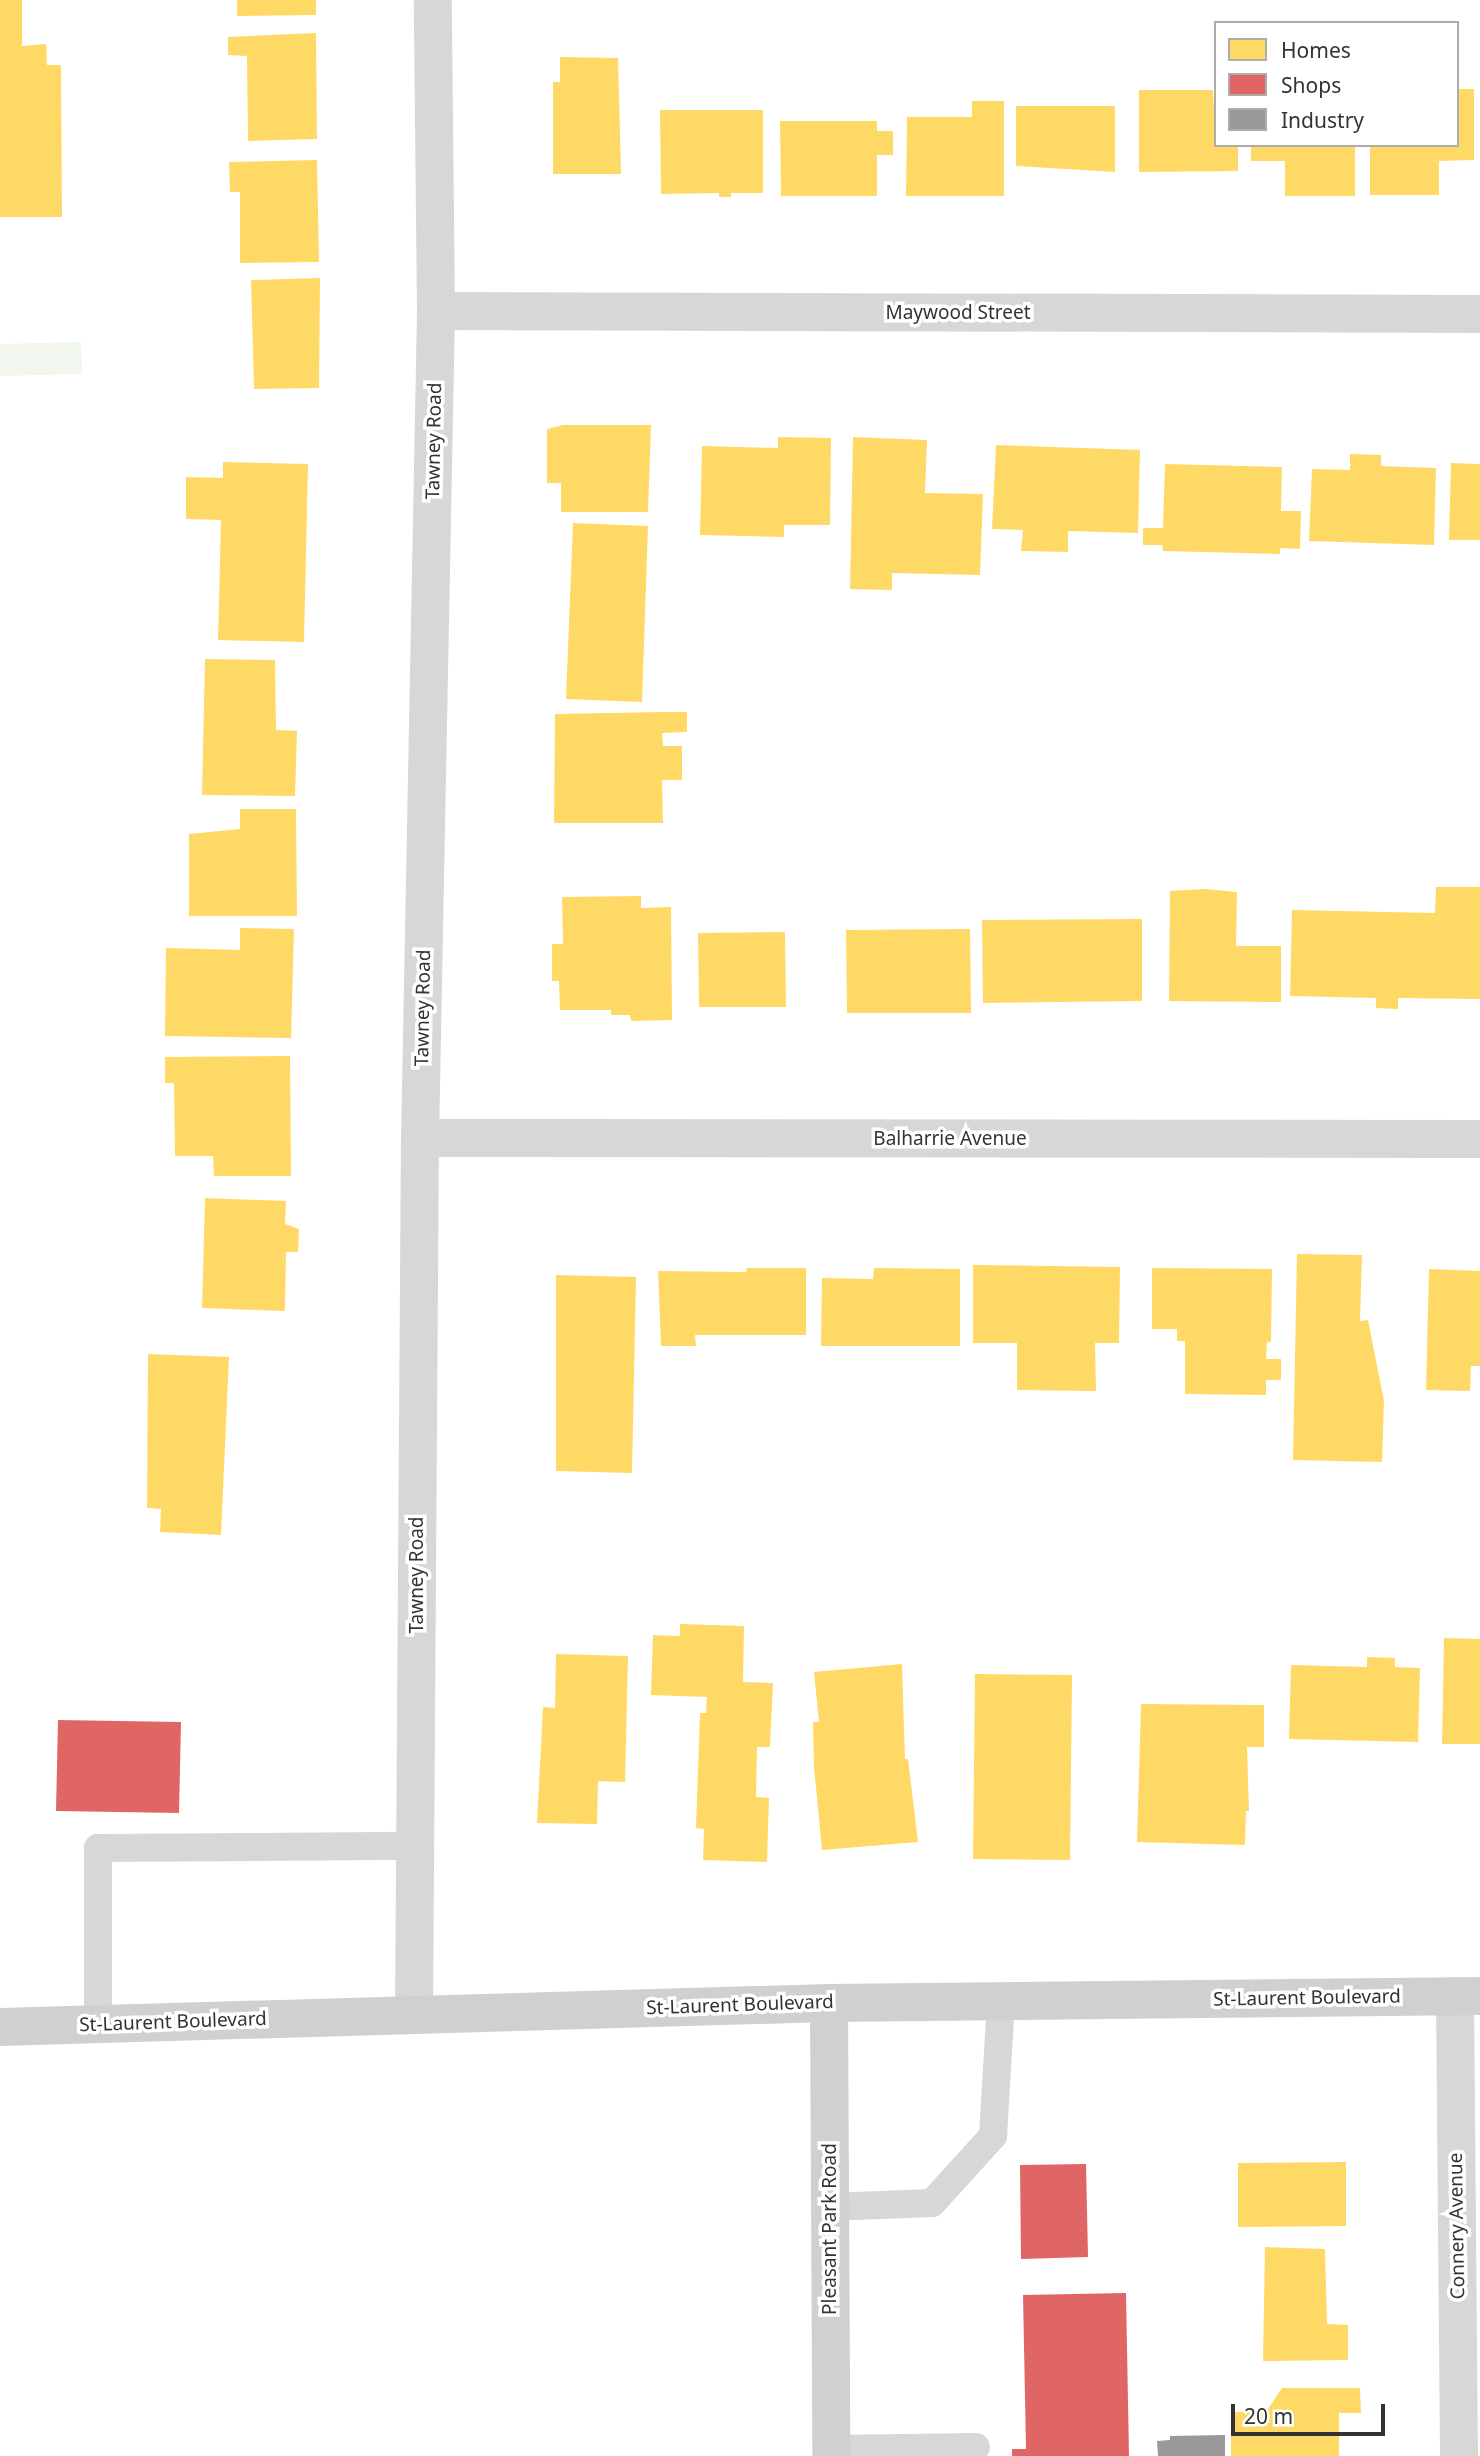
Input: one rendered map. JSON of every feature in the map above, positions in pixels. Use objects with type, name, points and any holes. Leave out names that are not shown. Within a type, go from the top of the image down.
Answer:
[{"type":"street","name":"Tawney Road","points":[[414,2015],[420,1139],[436,311],[433,0]]},
{"type":"street","name":"Maywood Street","points":[[436,311],[1480,314]]},
{"type":"street","name":"Balharrie Avenue","points":[[420,1139],[1480,1139]]},
{"type":"street","name":"St-Laurent Boulevard","points":[[0,2027],[830,2003],[1467,1996]]},
{"type":"street","name":"Connery Avenue","points":[[1459,2456],[1467,1996]]},
{"type":"street","name":"Pleasant Park Road","points":[[830,2003],[831,2453]]},
{"type":"lane","points":[[98,2024],[98,1848],[415,1846]]},
{"type":"lane","points":[[830,2207],[932,2203],[993,2136],[1001,2001]]},
{"type":"lane","points":[[831,2453],[976,2447]]},
{"type":"shaded area","points":[[81,342],[82,374],[0,376],[0,344]]},
{"type":"building: Homes","points":[[0,0],[22,0],[22,46],[46,44],[47,65],[61,65],[62,217],[0,217]]},
{"type":"building: Homes","points":[[237,0],[316,0],[316,15],[237,16]]},
{"type":"building: Homes","points":[[316,33],[317,139],[248,141],[247,56],[228,55],[228,37]]},
{"type":"building: Homes","points":[[560,57],[618,58],[621,174],[553,174],[553,82],[560,82]]},
{"type":"building: Homes","points":[[1459,89],[1474,89],[1474,160],[1439,161],[1439,195],[1370,195],[1370,147],[1459,147]]},
{"type":"building: Homes","points":[[1139,90],[1213,90],[1214,147],[1238,147],[1238,171],[1139,172]]},
{"type":"building: Homes","points":[[972,101],[1004,101],[1004,196],[906,196],[907,117],[972,117]]},
{"type":"building: Homes","points":[[1016,106],[1115,106],[1115,172],[1016,166]]},
{"type":"building: Homes","points":[[660,110],[763,110],[763,193],[731,193],[731,197],[719,197],[719,193],[661,194]]},
{"type":"building: Homes","points":[[780,121],[877,121],[877,131],[893,131],[893,155],[877,155],[877,196],[781,196]]},
{"type":"building: Homes","points":[[1251,147],[1355,147],[1355,196],[1285,196],[1285,161],[1251,161]]},
{"type":"building: Homes","points":[[317,160],[319,262],[240,263],[240,192],[230,192],[229,162]]},
{"type":"building: Homes","points":[[320,278],[319,388],[254,389],[251,280]]},
{"type":"building: Homes","points":[[563,425],[651,425],[648,512],[561,512],[561,483],[547,483],[547,429]]},
{"type":"building: Homes","points":[[778,437],[831,438],[830,525],[784,525],[784,537],[700,535],[702,446],[778,448]]},
{"type":"building: Homes","points":[[853,437],[927,440],[925,493],[983,494],[980,575],[892,573],[892,590],[850,589]]},
{"type":"building: Homes","points":[[996,445],[1140,450],[1138,533],[1068,531],[1068,552],[1021,551],[1023,530],[992,529]]},
{"type":"building: Homes","points":[[1350,454],[1381,455],[1381,466],[1436,468],[1434,545],[1309,541],[1312,469],[1350,470]]},
{"type":"building: Homes","points":[[223,462],[308,464],[304,642],[218,640],[221,520],[186,519],[186,477],[223,478]]},
{"type":"building: Homes","points":[[1451,463],[1480,464],[1480,540],[1449,540]]},
{"type":"building: Homes","points":[[1165,464],[1282,467],[1281,511],[1301,511],[1300,549],[1280,548],[1280,554],[1163,551],[1162,545],[1143,545],[1143,528],[1163,528]]},
{"type":"building: Homes","points":[[573,523],[648,526],[642,702],[566,699]]},
{"type":"building: Homes","points":[[205,659],[275,660],[276,730],[297,731],[295,796],[202,795]]},
{"type":"building: Homes","points":[[687,712],[687,732],[662,733],[663,746],[682,746],[682,780],[662,780],[663,823],[554,823],[555,714]]},
{"type":"building: Homes","points":[[240,809],[296,809],[297,916],[189,916],[189,834],[240,829]]},
{"type":"building: Homes","points":[[1436,887],[1480,887],[1480,999],[1398,998],[1398,1009],[1376,1008],[1376,998],[1290,996],[1292,910],[1435,913]]},
{"type":"building: Homes","points":[[1204,889],[1237,892],[1236,946],[1281,946],[1281,1002],[1169,1001],[1170,891]]},
{"type":"building: Homes","points":[[641,896],[641,908],[671,907],[672,1020],[631,1021],[630,1015],[611,1015],[611,1010],[560,1010],[559,981],[552,981],[552,944],[563,944],[562,897]]},
{"type":"building: Homes","points":[[1142,919],[1142,1001],[983,1003],[982,920]]},
{"type":"building: Homes","points":[[240,928],[294,929],[291,1038],[165,1036],[166,948],[240,950]]},
{"type":"building: Homes","points":[[970,929],[971,1013],[847,1013],[846,930]]},
{"type":"building: Homes","points":[[785,932],[786,1007],[699,1007],[698,933]]},
{"type":"building: Homes","points":[[290,1056],[291,1176],[214,1176],[213,1156],[175,1156],[174,1083],[165,1083],[165,1057]]},
{"type":"building: Homes","points":[[205,1198],[286,1201],[285,1224],[299,1229],[298,1252],[286,1252],[285,1311],[202,1308]]},
{"type":"building: Homes","points":[[1297,1254],[1362,1255],[1360,1321],[1368,1320],[1384,1401],[1382,1462],[1293,1460]]},
{"type":"building: Homes","points":[[973,1265],[1120,1267],[1119,1343],[1095,1343],[1096,1391],[1017,1390],[1017,1343],[973,1343]]},
{"type":"building: Homes","points":[[747,1268],[806,1268],[806,1335],[695,1335],[696,1346],[661,1346],[658,1271],[746,1272]]},
{"type":"building: Homes","points":[[874,1268],[960,1269],[960,1346],[821,1346],[822,1278],[873,1279]]},
{"type":"building: Homes","points":[[1152,1268],[1272,1269],[1271,1342],[1267,1342],[1266,1359],[1281,1359],[1281,1380],[1266,1380],[1266,1395],[1185,1394],[1185,1341],[1177,1341],[1177,1329],[1152,1329]]},
{"type":"building: Homes","points":[[1429,1269],[1480,1271],[1480,1366],[1471,1366],[1470,1391],[1426,1390]]},
{"type":"building: Homes","points":[[556,1275],[636,1277],[632,1473],[556,1471]]},
{"type":"building: Homes","points":[[148,1354],[229,1357],[221,1535],[160,1532],[161,1509],[147,1508]]},
{"type":"building: Homes","points":[[680,1624],[744,1626],[743,1682],[773,1683],[770,1747],[757,1747],[756,1797],[769,1798],[767,1862],[703,1860],[704,1829],[696,1828],[700,1713],[706,1713],[707,1697],[651,1695],[653,1635],[680,1636]]},
{"type":"building: Homes","points":[[1444,1638],[1480,1639],[1480,1744],[1442,1744]]},
{"type":"building: Homes","points":[[556,1654],[628,1656],[625,1782],[598,1781],[597,1824],[537,1823],[543,1707],[555,1708]]},
{"type":"building: Homes","points":[[1367,1657],[1395,1658],[1395,1667],[1420,1668],[1418,1742],[1289,1739],[1291,1665],[1367,1667]]},
{"type":"building: Homes","points":[[902,1664],[905,1759],[908,1759],[918,1842],[822,1850],[814,1767],[813,1722],[819,1722],[814,1672]]},
{"type":"building: Homes","points":[[975,1674],[1072,1675],[1070,1860],[973,1859]]},
{"type":"building: Homes","points":[[1141,1704],[1264,1705],[1264,1747],[1247,1747],[1249,1811],[1246,1811],[1245,1845],[1137,1842]]},
{"type":"building: Homes","points":[[1346,2162],[1346,2226],[1238,2227],[1238,2163]]},
{"type":"building: Homes","points":[[1265,2247],[1325,2249],[1327,2324],[1348,2325],[1348,2360],[1263,2361]]},
{"type":"building: Homes","points":[[1282,2388],[1360,2388],[1361,2413],[1339,2413],[1339,2456],[1231,2456],[1231,2412],[1266,2412]]},
{"type":"building: Shops","points":[[58,1720],[181,1722],[179,1813],[56,1811]]},
{"type":"building: Shops","points":[[1086,2164],[1088,2257],[1021,2259],[1020,2165]]},
{"type":"building: Shops","points":[[1126,2293],[1129,2456],[1012,2456],[1012,2449],[1026,2449],[1023,2295]]},
{"type":"building: Industry","points":[[1225,2435],[1225,2456],[1158,2456],[1157,2441],[1170,2440],[1170,2436]]}]
